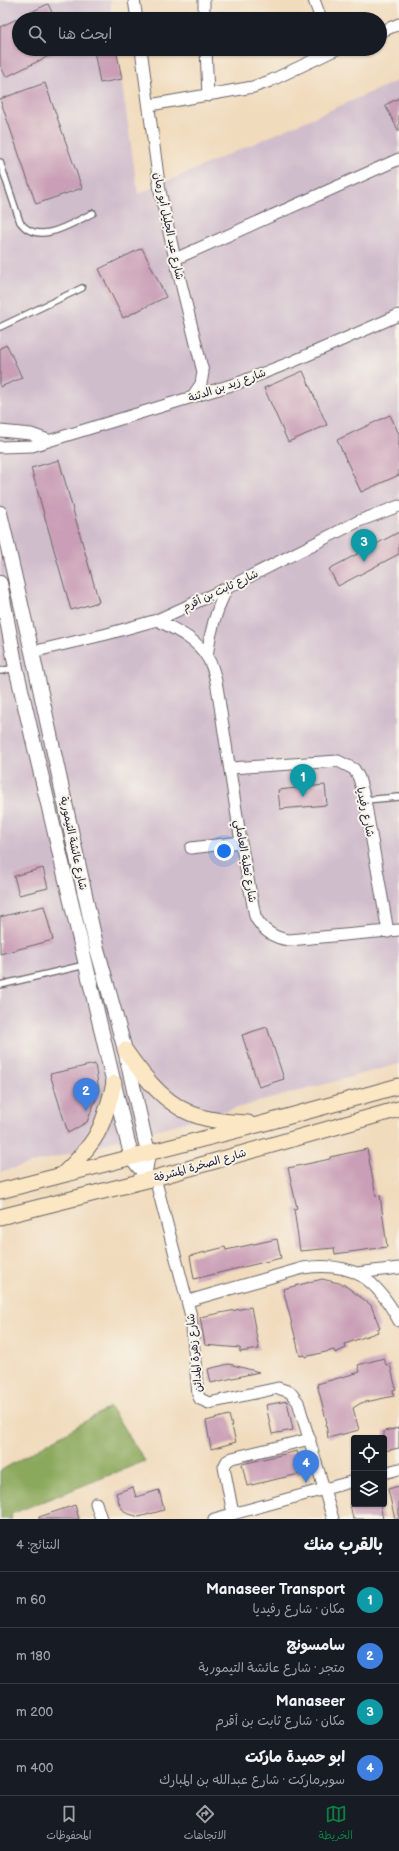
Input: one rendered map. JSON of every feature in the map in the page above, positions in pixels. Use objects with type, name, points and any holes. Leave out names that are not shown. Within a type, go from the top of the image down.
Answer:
[{"type":"main road","points":[[125,1050],[157,1090],[168,1100],[189,1113],[205,1118],[261,1124]]},
{"type":"main road","points":[[60,1177],[84,1154],[96,1139],[107,1112],[114,1082]]},
{"type":"main road","points":[[0,1191],[60,1177],[399,1086]]},
{"type":"main road","name":"شارع الصخرة المشرفة","points":[[0,1217],[399,1109]]},
{"type":"street","points":[[134,0],[136,12]]},
{"type":"street","points":[[204,0],[204,12]]},
{"type":"street","points":[[314,0],[319,12]]},
{"type":"street","points":[[387,29],[399,24]]},
{"type":"street","name":"شارع عبد الجليل أبو رمان","points":[[142,56],[150,105],[160,191],[203,372],[201,384],[192,397]]},
{"type":"street","points":[[206,56],[208,96]]},
{"type":"street","points":[[150,105],[242,90],[264,83],[320,56]]},
{"type":"street","points":[[175,259],[399,158]]},
{"type":"street","name":"شارع زيد بن الدثنة","points":[[0,447],[32,446],[238,383],[294,361],[399,315]]},
{"type":"street","points":[[0,432],[31,434],[48,440]]},
{"type":"street","name":"شارع ثابت بن أقرم","points":[[32,652],[127,629],[157,620],[227,588],[359,521],[399,506]]},
{"type":"street","name":"شارع عائشة التيمورية","points":[[0,513],[96,945],[125,1050],[148,1153],[146,1177]]},
{"type":"street","name":"شارع عائشة التيمورية","points":[[0,583],[16,668],[85,965],[132,1158],[146,1177]]},
{"type":"street","name":"شارع ثعلبة العاملي","points":[[207,656],[210,634],[216,610],[227,588]]},
{"type":"street","name":"شارع ثعلبة العاملي","points":[[157,620],[185,636],[207,656],[213,670],[231,768],[241,842],[255,916],[260,925],[270,934],[280,939],[290,940],[394,931]]},
{"type":"street","name":"شارع رفيديا","points":[[231,768],[338,761],[354,769],[359,778],[365,800],[394,931]]},
{"type":"street","points":[[191,848],[241,842]]},
{"type":"street","name":"شارع زهرة المدائن","points":[[146,1177],[188,1301],[194,1332],[198,1395],[200,1399],[209,1403],[278,1388],[285,1389],[295,1396],[310,1439],[333,1519]]},
{"type":"street","name":"شارع زهرة المدائن","points":[[188,1301],[303,1268],[338,1266],[357,1273],[381,1293],[399,1321]]},
{"type":"street","points":[[357,1273],[399,1268]]},
{"type":"street","points":[[233,1514],[224,1467],[227,1461],[232,1458],[310,1439]]},
{"type":"street","points":[[387,1472],[399,1469]]},
{"type":"street","points":[[214,1519],[351,1482]]},
{"type":"street","points":[[96,1503],[101,1519]]},
{"type":"lane","points":[[0,162],[20,222],[25,229],[32,233],[40,234],[53,232],[93,213]]},
{"type":"lane","points":[[0,327],[82,288]]},
{"type":"lane","points":[[0,671],[16,668]]},
{"type":"lane","points":[[365,800],[399,797]]},
{"type":"lane","points":[[0,985],[85,965]]},
{"type":"shaded area","points":[[0,0],[110,0],[111,12],[12,12],[12,56],[118,56],[138,194],[399,80],[399,1064],[0,1172]]},
{"type":"green space","points":[[110,1407],[145,1461],[11,1514],[12,1519],[0,1519],[0,1471]]},
{"type":"building","points":[[48,4],[52,12],[31,12]]},
{"type":"building","points":[[12,21],[12,56],[49,56],[6,77],[0,65],[0,27]]},
{"type":"building","points":[[95,56],[117,56],[122,79],[100,83]]},
{"type":"building","points":[[45,83],[82,188],[36,204],[0,99]]},
{"type":"building","points":[[399,98],[399,132],[385,105]]},
{"type":"building","points":[[142,248],[166,297],[123,318],[99,269]]},
{"type":"building","points":[[7,345],[22,378],[0,387],[0,348]]},
{"type":"building","points":[[303,371],[327,425],[288,442],[264,388]]},
{"type":"building","points":[[390,415],[399,434],[399,475],[361,492],[337,440]]},
{"type":"building","points":[[59,460],[99,602],[71,610],[31,468]]},
{"type":"building","points":[[399,532],[399,554],[338,586],[329,569]]},
{"type":"building","points":[[325,785],[327,805],[280,809],[278,790]]},
{"type":"building","points":[[43,868],[48,888],[19,895],[14,876]]},
{"type":"building","points":[[44,906],[53,940],[0,954],[0,917]]},
{"type":"building","points":[[267,1027],[284,1079],[259,1087],[242,1035]]},
{"type":"building","points":[[95,1064],[99,1091],[87,1122],[68,1133],[50,1074]]},
{"type":"building","points":[[367,1149],[376,1196],[380,1195],[387,1247],[335,1254],[334,1248],[300,1251],[294,1209],[297,1208],[288,1168]]},
{"type":"building","points":[[277,1239],[281,1258],[194,1279],[190,1256],[225,1247],[226,1250]]},
{"type":"building","points":[[322,1279],[343,1284],[371,1305],[380,1328],[377,1329],[378,1332],[345,1344],[346,1348],[335,1353],[334,1350],[305,1357],[305,1355],[300,1356],[283,1289]]},
{"type":"building","points":[[251,1307],[259,1349],[240,1352],[240,1348],[205,1345],[200,1317]]},
{"type":"building","points":[[384,1358],[386,1365],[390,1364],[396,1389],[393,1390],[394,1396],[361,1403],[353,1408],[359,1430],[328,1438],[327,1423],[317,1384],[360,1372],[358,1365]]},
{"type":"building","points":[[229,1364],[259,1372],[211,1383],[208,1369]]},
{"type":"building","points":[[287,1401],[293,1430],[272,1434],[266,1405]]},
{"type":"building","points":[[229,1415],[236,1442],[211,1449],[206,1421]]},
{"type":"building","points":[[399,1428],[399,1448],[387,1450],[387,1435],[384,1435],[384,1431]]},
{"type":"building","points":[[297,1451],[302,1465],[302,1471],[299,1474],[247,1486],[242,1464]]},
{"type":"building","points":[[399,1486],[399,1519],[395,1519],[388,1489]]},
{"type":"building","points":[[133,1487],[136,1497],[159,1490],[164,1510],[139,1517],[126,1513],[120,1506],[116,1493]]},
{"type":"building","points":[[350,1504],[351,1507],[381,1507],[383,1519],[353,1519]]},
{"type":"building","points":[[75,1505],[79,1519],[39,1519],[39,1517]]},
{"type":"place","name":"Manaseer","points":[[364,562]]},
{"type":"place","name":"Manaseer Transport","points":[[303,797]]},
{"type":"place","name":"سامسونج","points":[[86,1111]]},
{"type":"place","name":"ابو حميدة ماركت","points":[[306,1483]]}]
